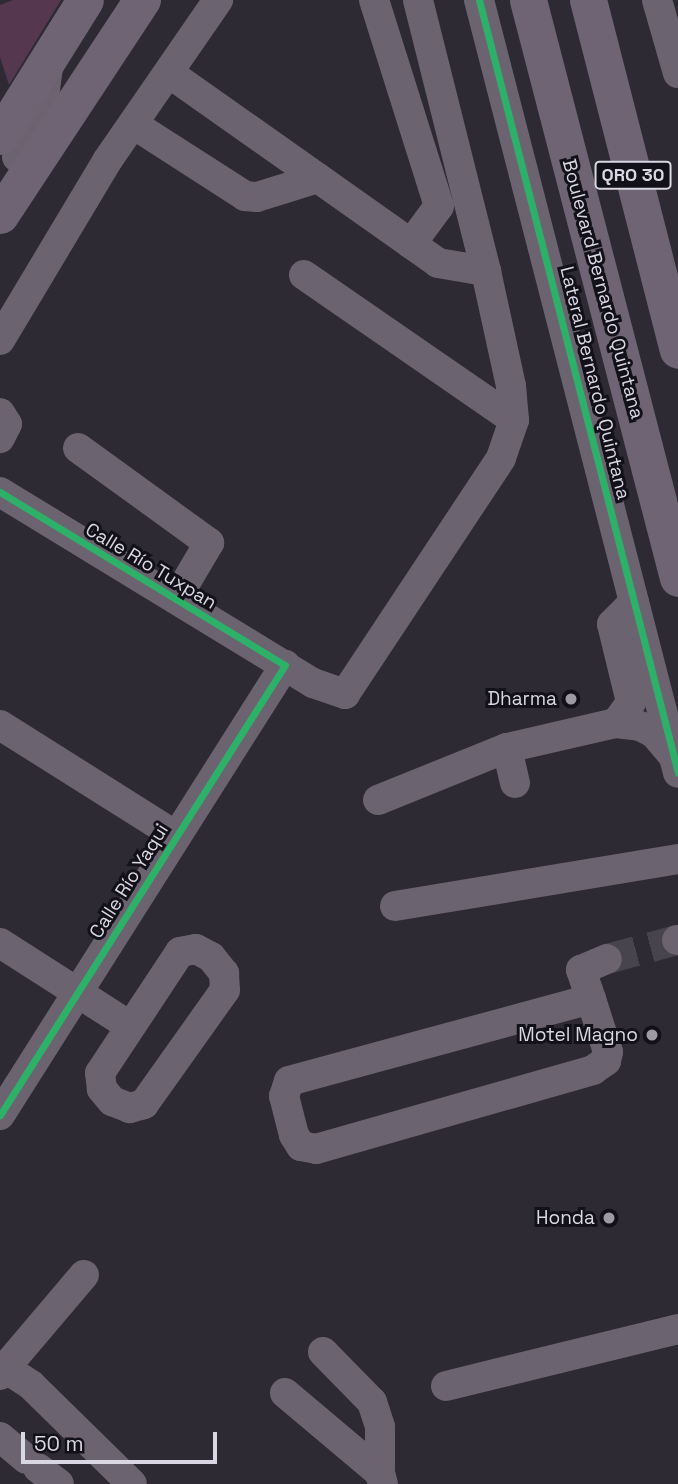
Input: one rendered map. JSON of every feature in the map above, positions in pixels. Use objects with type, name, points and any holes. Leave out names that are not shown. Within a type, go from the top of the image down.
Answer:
[{"type":"main road","points":[[3,117],[50,56],[85,0]]},
{"type":"main road","points":[[0,215],[142,0]]},
{"type":"main road","name":"Boulevard Bernardo Quintana","points":[[528,0],[678,578]]},
{"type":"main road","name":"QRO 30","points":[[588,0],[678,350]]},
{"type":"street","points":[[0,340],[133,124],[218,0]]},
{"type":"street","points":[[374,0],[439,206],[411,244]]},
{"type":"street","points":[[418,0],[486,271],[514,420]]},
{"type":"street","name":"Lateral Bernardo Quintana","points":[[479,0],[676,765]]},
{"type":"street","points":[[666,14],[678,73]]},
{"type":"street","points":[[0,185],[41,119],[50,56]]},
{"type":"street","points":[[169,72],[438,263],[486,271]]},
{"type":"street","points":[[133,124],[245,196],[257,197],[318,178]]},
{"type":"street","points":[[304,275],[514,420]]},
{"type":"street","points":[[0,413],[7,424],[0,438]]},
{"type":"street","name":"Calle Río Tuxpan","points":[[0,492],[285,665],[335,694],[345,694],[501,458],[514,420]]},
{"type":"street","points":[[78,448],[209,543],[176,599]]},
{"type":"street","points":[[616,723],[631,702],[612,624],[634,602]]},
{"type":"street","name":"Calle Río Yaqui","points":[[0,1115],[285,665]]},
{"type":"street","points":[[378,800],[507,748],[616,723],[640,726],[654,733],[676,765]]},
{"type":"street","points":[[0,725],[176,836]]},
{"type":"street","points":[[507,748],[514,783]]},
{"type":"street","points":[[395,906],[678,859]]},
{"type":"street","points":[[0,943],[128,1025]]},
{"type":"street","points":[[196,949],[211,957],[224,973],[225,990],[144,1104],[130,1108],[112,1101],[102,1089],[100,1073],[128,1025],[180,952],[196,949]]},
{"type":"street","points":[[599,979],[608,1052],[606,1061],[593,1070],[316,1149],[301,1146],[294,1135],[284,1096],[289,1081],[599,979]]},
{"type":"street","points":[[84,1275],[2,1371],[31,1385],[132,1484]]},
{"type":"street","points":[[446,1386],[678,1329]]},
{"type":"street","points":[[323,1352],[372,1402],[380,1427],[381,1478]]},
{"type":"street","points":[[285,1394],[381,1478]]},
{"type":"street","points":[[0,1437],[41,1470]]},
{"type":"shaded area","points":[[13,0],[61,0],[9,85],[0,57],[0,5]]},
{"type":"tunnel","points":[[607,959],[677,940]]},
{"type":"cycle path","points":[[479,0],[678,773]]},
{"type":"cycle path","points":[[0,492],[285,665],[0,1115]]},
{"type":"place","name":"Dharma","points":[[571,699]]},
{"type":"place","name":"Motel Magno","points":[[652,1035]]},
{"type":"place","name":"Honda","points":[[609,1218]]}]
